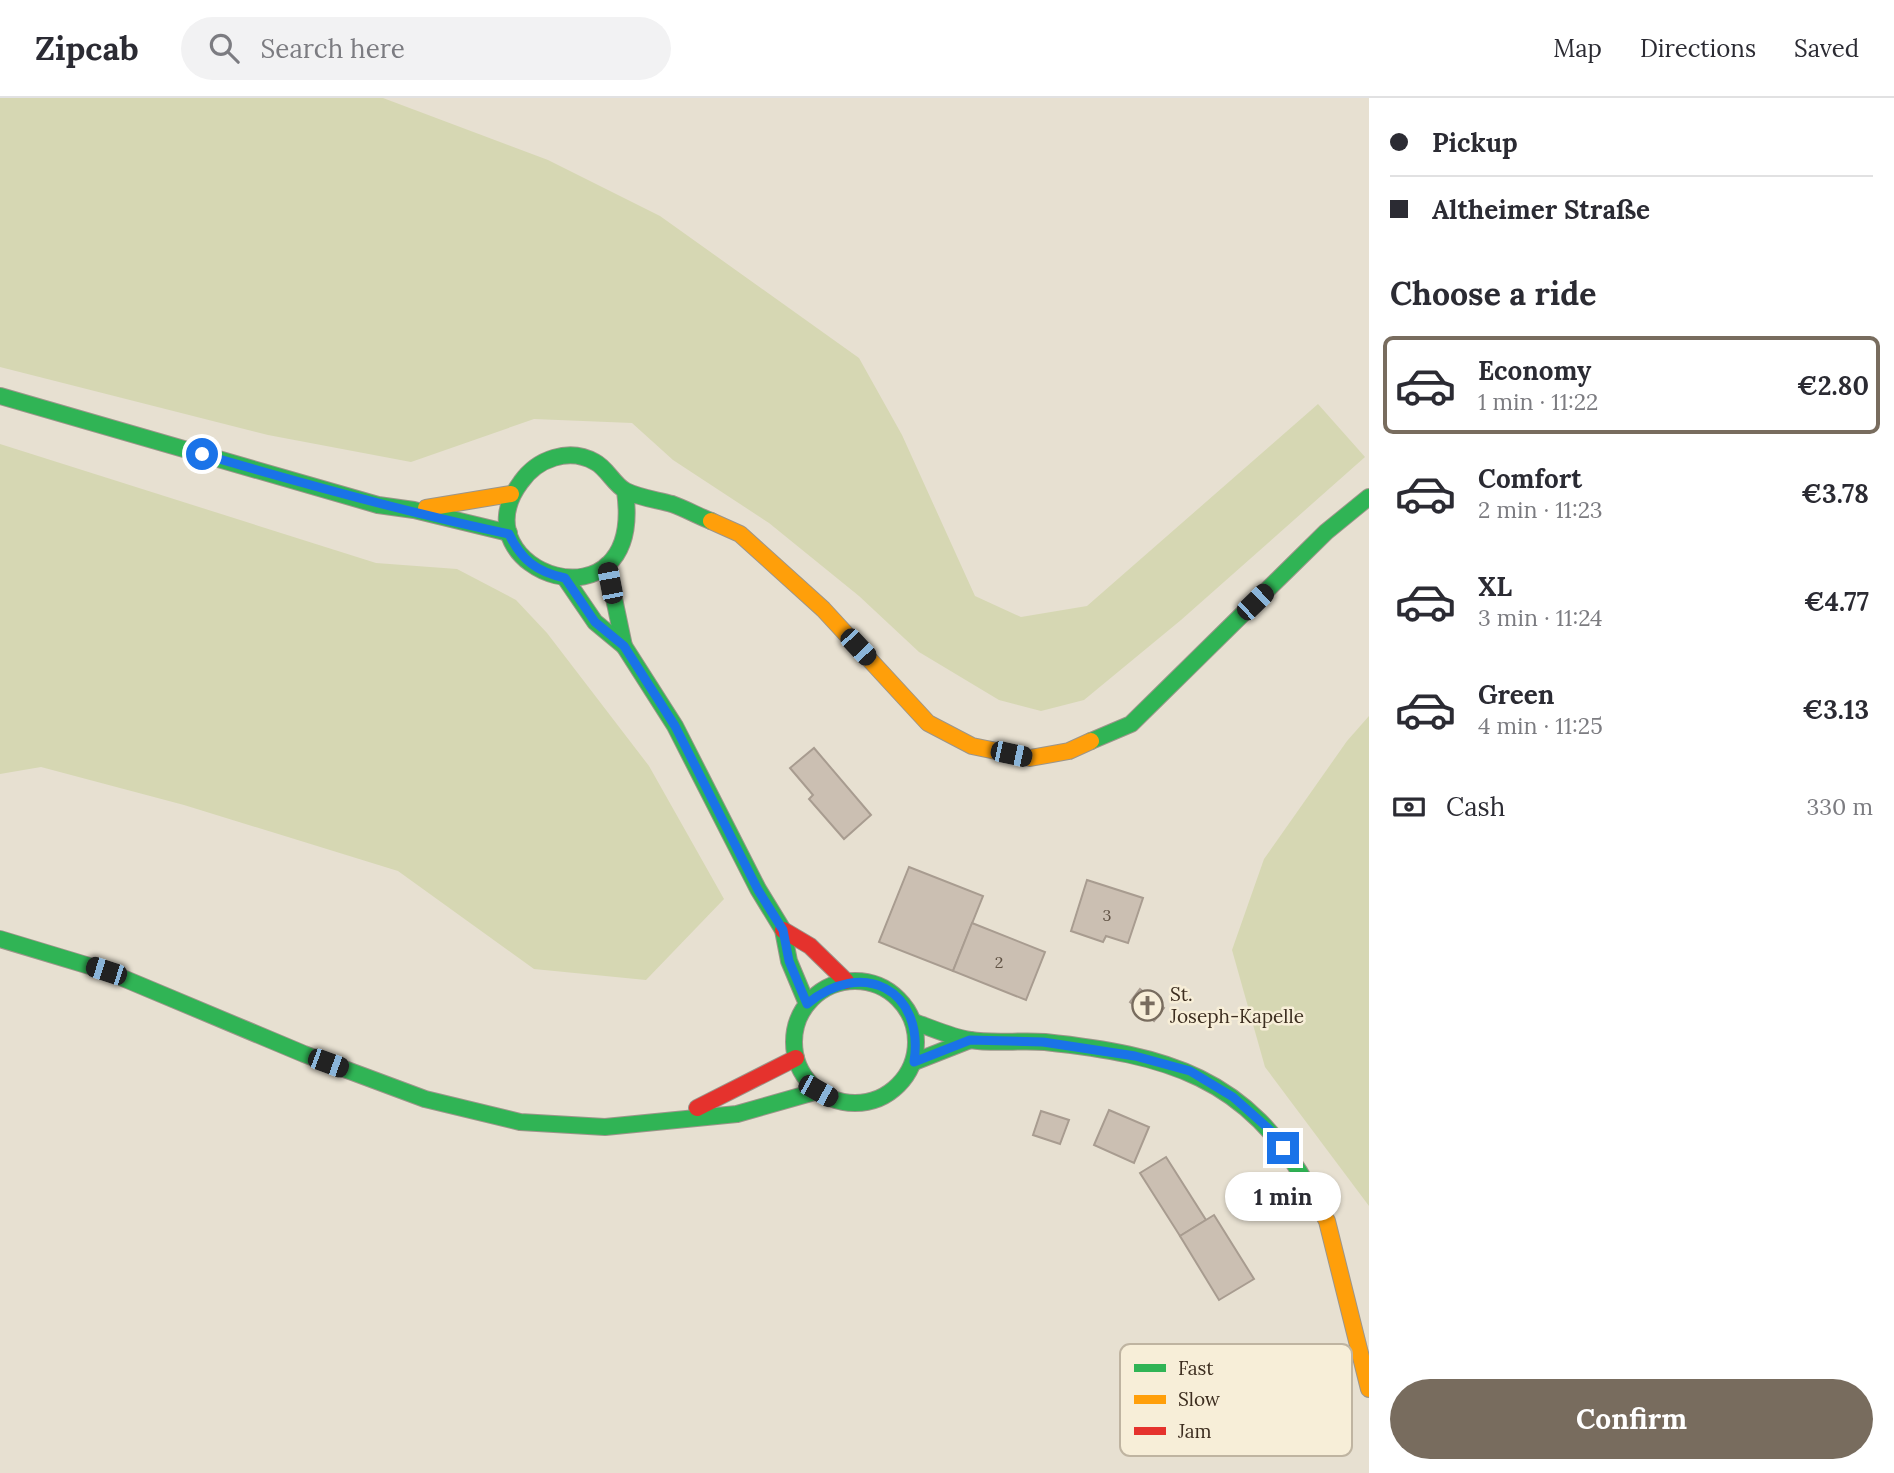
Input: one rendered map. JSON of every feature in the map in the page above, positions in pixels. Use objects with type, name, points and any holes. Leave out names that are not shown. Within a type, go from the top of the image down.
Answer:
[{"type":"main road","points":[[0,396],[378,505],[414,510],[509,534]]},
{"type":"main road","points":[[556,456],[577,456],[597,462],[613,474],[625,491],[633,534],[607,565],[587,575],[565,578],[546,574],[530,565],[517,551],[509,534],[507,514],[511,494],[522,477],[537,463],[556,456]]},
{"type":"main road","points":[[625,491],[674,505],[740,534],[823,609],[928,723],[972,746],[1030,758],[1069,751],[1131,724],[1326,532],[1369,496]]},
{"type":"main road","points":[[414,510],[511,494]]},
{"type":"main road","points":[[672,524],[706,520]]},
{"type":"main road","points":[[607,565],[624,646]]},
{"type":"main road","points":[[565,578],[595,622],[624,646],[675,726],[758,890],[783,930],[789,961],[807,1004]]},
{"type":"main road","points":[[783,930],[810,946],[846,981]]},
{"type":"main road","points":[[0,939],[106,971],[304,1054],[425,1099],[520,1122],[605,1127],[737,1114],[818,1091]]},
{"type":"main road","points":[[846,981],[867,982],[887,989],[903,1003],[914,1022],[917,1042],[914,1062],[905,1079],[891,1092],[874,1101],[854,1104],[835,1100],[818,1091],[804,1076],[796,1058],[794,1040],[797,1020],[807,1004],[825,989],[846,981]]},
{"type":"main road","points":[[914,1022],[970,1040],[1043,1042],[1135,1056],[1190,1071],[1233,1097],[1270,1130],[1297,1166],[1327,1221],[1369,1389]]},
{"type":"main road","points":[[914,1062],[970,1040]]},
{"type":"main road","points":[[677,1118],[796,1058]]},
{"type":"green space","points":[[0,98],[383,98],[548,160],[660,216],[859,358],[902,435],[975,596],[1021,617],[1087,606],[1318,404],[1365,457],[1181,620],[1084,700],[1041,711],[999,700],[919,652],[859,596],[769,523],[673,460],[632,423],[534,419],[411,462],[268,435],[0,367]]},
{"type":"green space","points":[[0,444],[376,563],[457,569],[516,600],[547,633],[649,766],[724,899],[646,980],[534,969],[398,871],[184,805],[41,767],[0,774]]},
{"type":"green space","points":[[1369,716],[1369,1206],[1265,1067],[1232,950],[1264,859],[1347,741]]},
{"type":"building","points":[[814,748],[871,815],[844,839],[809,799],[813,795],[790,768]]},
{"type":"building","points":[[909,867],[983,896],[953,971],[879,942]]},
{"type":"building","points":[[1087,880],[1143,898],[1128,943],[1106,936],[1103,942],[1071,931]]},
{"type":"building","points":[[972,923],[1045,952],[1026,1000],[953,971]]},
{"type":"building","name":"St. Joseph-Kapelle","points":[[1140,989],[1164,1008],[1154,1021],[1130,1002]]},
{"type":"building","points":[[1109,1110],[1149,1127],[1134,1163],[1094,1145]]},
{"type":"building","points":[[1041,1111],[1069,1120],[1060,1144],[1033,1135]]},
{"type":"building","points":[[1166,1157],[1206,1220],[1180,1236],[1140,1173]]},
{"type":"building","points":[[1214,1215],[1254,1279],[1219,1300],[1180,1236]]},
{"type":"traffic: fast","points":[[0,396],[378,505],[414,510],[509,533]]},
{"type":"traffic: fast","points":[[625,491],[624,537],[608,564],[584,576],[556,575],[530,563],[512,542],[507,514],[521,482],[536,467],[564,456],[595,462],[626,491],[672,504],[711,521]]},
{"type":"traffic: fast","points":[[1091,741],[1131,724],[1326,532],[1369,497]]},
{"type":"traffic: fast","points":[[607,565],[624,646],[675,726],[758,889],[783,930],[789,961],[807,1004]]},
{"type":"traffic: fast","points":[[565,578],[595,622],[624,646]]},
{"type":"traffic: fast","points":[[0,939],[106,971],[304,1054],[425,1099],[520,1122],[605,1127],[737,1114],[818,1091]]},
{"type":"traffic: fast","points":[[855,981],[878,986],[898,999],[911,1019],[916,1042],[911,1065],[898,1085],[878,1098],[855,1103],[832,1098],[812,1085],[799,1065],[794,1042],[799,1019],[812,999],[832,986],[855,981]]},
{"type":"traffic: fast","points":[[914,1022],[970,1040],[1045,1042],[1089,1047],[1166,1064],[1200,1078],[1231,1097],[1259,1121],[1286,1151],[1310,1190]]},
{"type":"traffic: fast","points":[[914,1062],[970,1040]]},
{"type":"traffic: slow","points":[[426,508],[511,494]]},
{"type":"traffic: slow","points":[[711,521],[740,534],[823,609],[928,723],[972,746],[1030,758],[1069,751],[1091,741]]},
{"type":"traffic: slow","points":[[1310,1190],[1327,1221],[1369,1389]]},
{"type":"traffic: jam","points":[[783,930],[810,946],[846,981]]},
{"type":"traffic: jam","points":[[697,1108],[796,1058]]},
{"type":"place","name":"St. Joseph-Kapelle","points":[[1147,1005]]},
{"type":"route","points":[[202,454],[378,505],[414,510],[509,534],[517,551],[530,565],[546,574],[565,578],[595,622],[624,646],[675,726],[758,890],[783,930],[789,961],[807,1004],[825,989],[846,981],[867,982],[887,989],[903,1003],[914,1022],[917,1042],[914,1062],[970,1040],[1043,1042],[1135,1056],[1190,1071],[1233,1097],[1270,1130],[1283,1148]]}]
